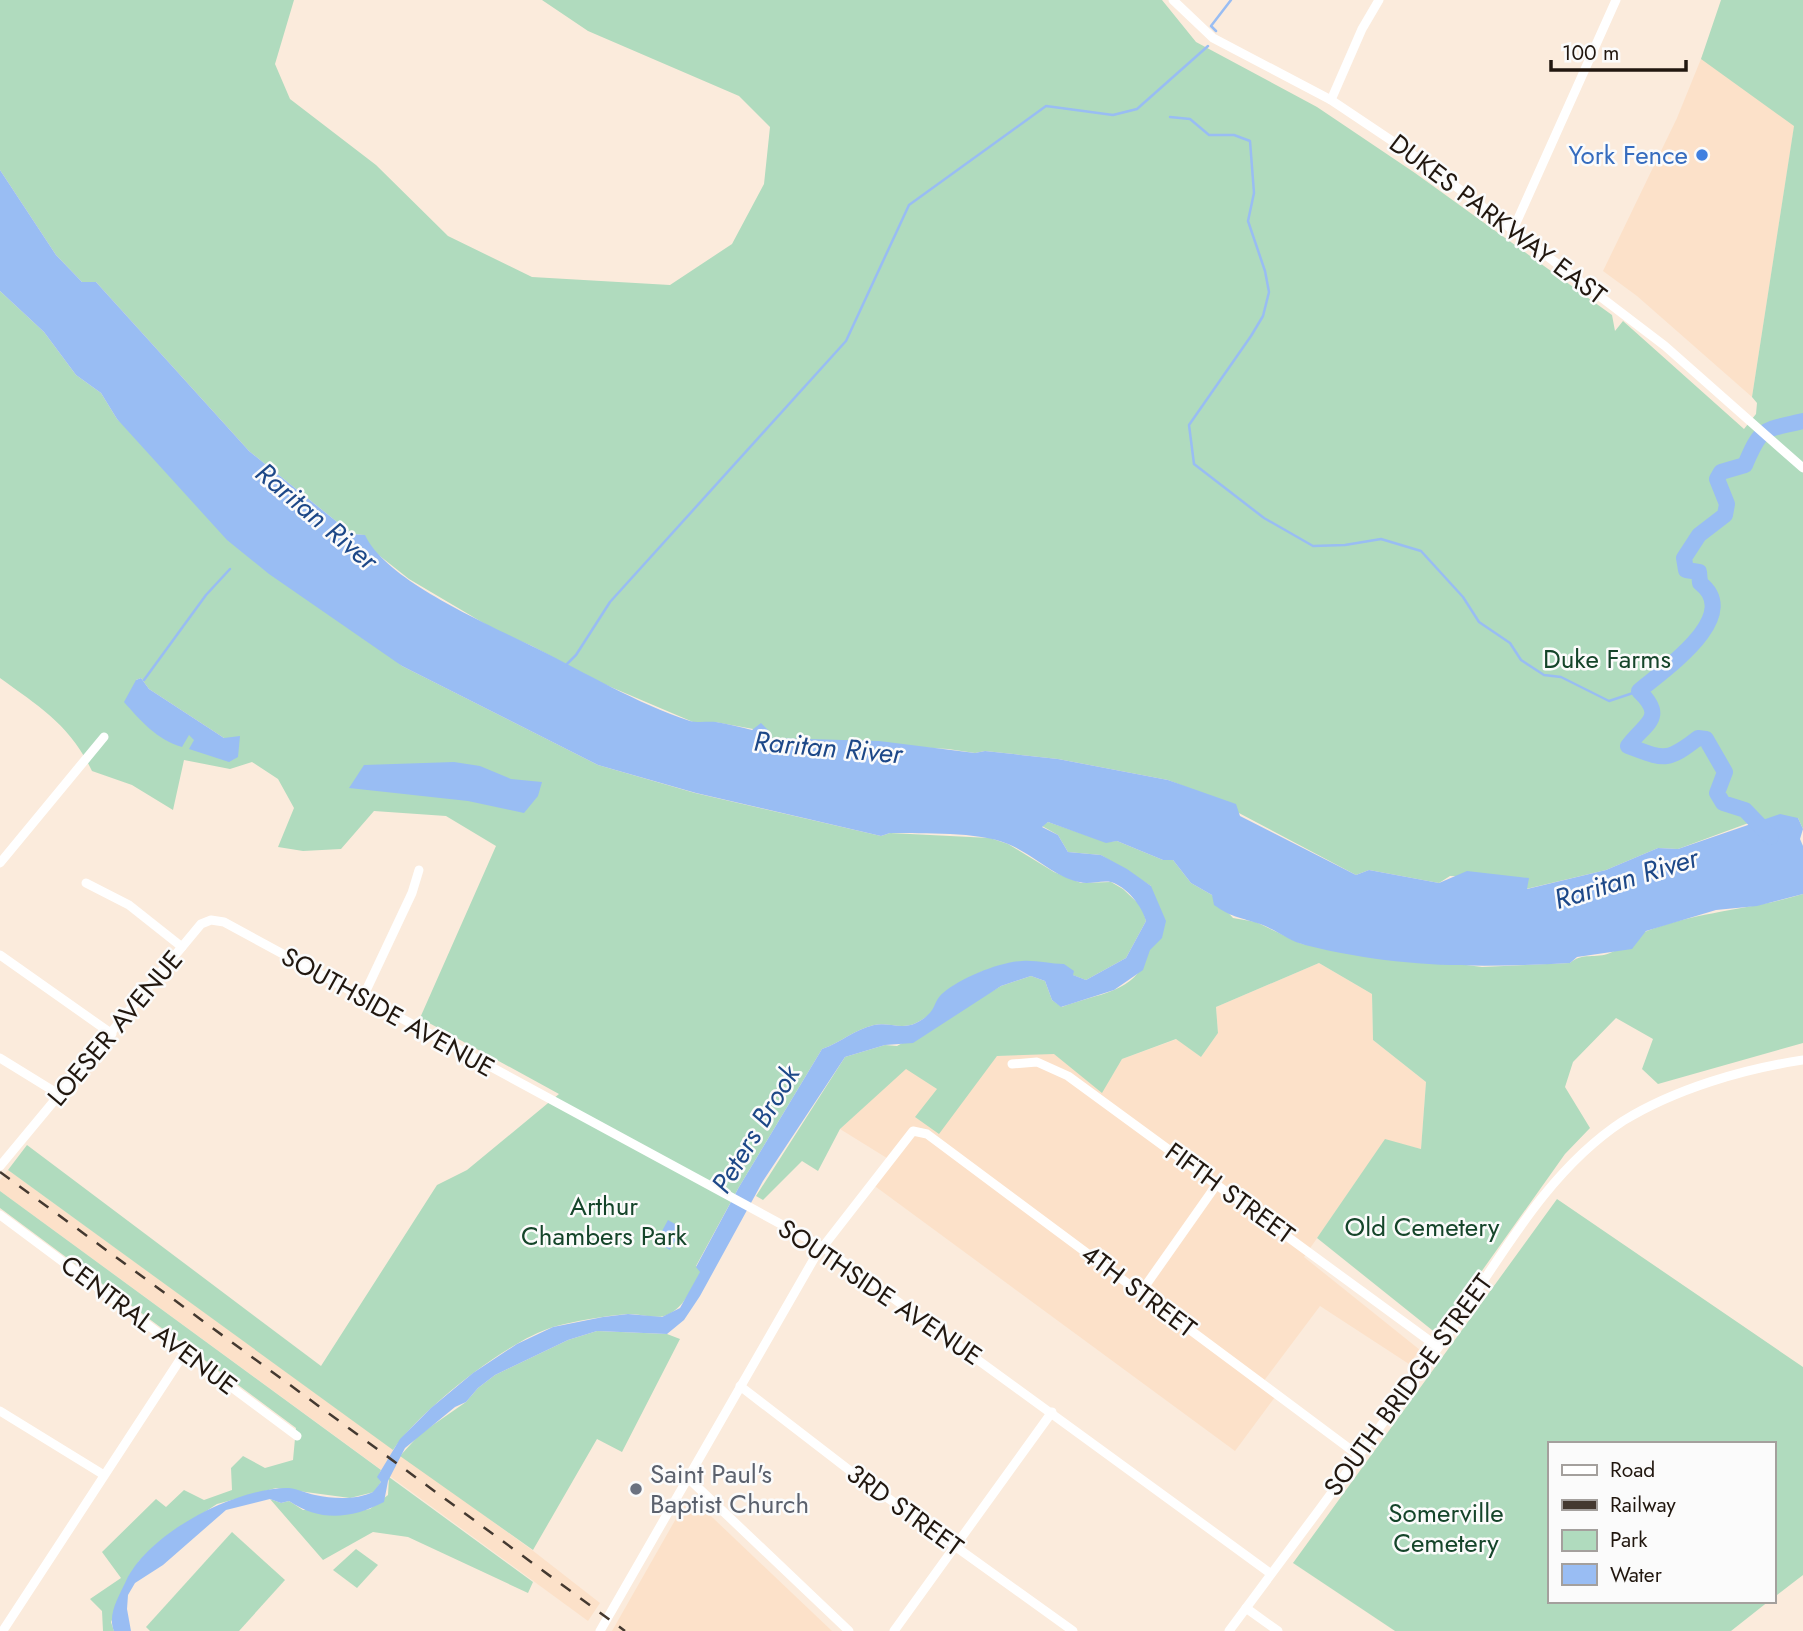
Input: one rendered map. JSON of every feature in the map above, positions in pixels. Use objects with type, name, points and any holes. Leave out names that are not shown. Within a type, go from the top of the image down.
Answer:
[{"type":"street","name":"DUKES PARKWAY EAST","points":[[1173,0],[1213,38],[1331,100],[1425,163],[1512,232],[1646,331],[1803,468]]},
{"type":"street","points":[[1331,100],[1362,29],[1379,0]]},
{"type":"street","points":[[1512,232],[1616,0]]},
{"type":"street","points":[[0,863],[104,737]]},
{"type":"street","points":[[363,997],[412,893],[419,870]]},
{"type":"street","points":[[86,883],[129,905],[183,947]]},
{"type":"street","name":"LOESER AVENUE","points":[[0,1166],[201,924],[211,920],[242,932]]},
{"type":"street","name":"SOUTHSIDE AVENUE","points":[[242,932],[823,1247],[1270,1573]]},
{"type":"street","points":[[0,955],[112,1034]]},
{"type":"street","name":"SOUTH BRIDGE STREET","points":[[1786,1063],[1803,1054]]},
{"type":"street","points":[[0,1058],[60,1095]]},
{"type":"street","name":"SOUTH BRIDGE STREET","points":[[1229,1631],[1438,1348],[1538,1204],[1600,1139],[1646,1109],[1679,1094],[1803,1060]]},
{"type":"street","name":"FIFTH STREET","points":[[1012,1064],[1037,1062],[1068,1076],[1438,1348]]},
{"type":"street","name":"4TH STREET","points":[[823,1247],[904,1139],[918,1130],[1141,1292],[1357,1455]]},
{"type":"street","points":[[1141,1292],[1217,1184]]},
{"type":"street","name":"CENTRAL AVENUE","points":[[0,1215],[297,1436]]},
{"type":"street","points":[[600,1631],[823,1247]]},
{"type":"street","points":[[4,1629],[185,1352]]},
{"type":"street","name":"3RD STREET","points":[[740,1386],[1073,1631]]},
{"type":"street","points":[[0,1410],[104,1475]]},
{"type":"street","points":[[894,1631],[1052,1412]]},
{"type":"street","points":[[688,1478],[849,1631]]},
{"type":"street","points":[[1246,1608],[1278,1631]]},
{"type":"shaded area","points":[[1705,49],[1796,114],[1752,397],[1637,296],[1603,271],[1677,118]]},
{"type":"shaded area","points":[[1319,963],[1372,994],[1373,1040],[1426,1082],[1421,1149],[1385,1140],[1304,1257],[1420,1350],[1409,1364],[1320,1306],[1263,1382],[1278,1393],[1235,1451],[872,1184],[890,1160],[840,1129],[906,1068],[937,1089],[997,1056],[1054,1053],[1102,1092],[1122,1059],[1177,1039],[1201,1057],[1218,1033],[1216,1007]]},
{"type":"shaded area","points":[[8,1170],[532,1550],[600,1603],[588,1621],[0,1191],[0,1180]]},
{"type":"shaded area","points":[[693,1499],[832,1631],[612,1631],[686,1501]]},
{"type":"green space","name":"Duke Farms","points":[[0,0],[294,0],[275,64],[290,99],[376,165],[448,236],[532,277],[670,285],[732,244],[764,184],[770,127],[739,96],[588,31],[542,0],[1162,0],[1196,42],[1317,107],[1415,173],[1612,315],[1615,331],[1623,321],[1744,429],[1756,414],[1757,403],[1752,397],[1794,126],[1701,59],[1721,0],[1803,0],[1803,829],[1798,818],[1754,821],[1678,849],[1658,848],[1606,870],[1526,889],[1528,878],[1450,876],[1439,883],[1369,870],[1356,875],[1201,793],[1168,780],[1058,759],[985,751],[975,753],[770,738],[770,732],[715,722],[693,722],[599,682],[532,646],[497,631],[409,579],[371,549],[364,535],[352,534],[249,451],[96,282],[82,282],[56,255],[0,170]]},
{"type":"green space","name":"Arthur Chambers Park","points":[[0,291],[44,332],[76,375],[101,393],[117,419],[402,666],[598,765],[695,793],[881,836],[890,833],[990,838],[1008,844],[1054,872],[1081,883],[1111,882],[1142,907],[1146,921],[1126,958],[1086,980],[1035,963],[983,971],[916,1023],[905,1026],[874,1025],[822,1049],[739,1187],[696,1266],[701,1272],[677,1309],[660,1317],[627,1314],[590,1319],[553,1327],[534,1335],[512,1346],[443,1397],[393,1450],[8,1170],[27,1145],[321,1366],[437,1185],[467,1170],[559,1094],[420,1018],[496,846],[446,816],[374,811],[341,849],[303,851],[278,847],[294,808],[278,779],[252,762],[230,769],[184,760],[173,810],[132,785],[92,771],[64,729],[0,678]],"holes":[[[141,678],[149,689],[224,738],[194,739],[136,680]]]},
{"type":"green space","name":"Old Cemetery","points":[[1048,822],[1106,842],[1117,841],[1163,860],[1173,860],[1191,883],[1212,895],[1233,918],[1256,922],[1302,944],[1482,967],[1570,963],[1579,958],[1610,953],[1642,933],[1666,924],[1803,894],[1803,1043],[1658,1084],[1642,1069],[1653,1039],[1616,1018],[1573,1062],[1565,1087],[1590,1128],[1565,1154],[1437,1334],[1317,1238],[1385,1139],[1421,1149],[1426,1082],[1373,1040],[1372,994],[1319,963],[1216,1007],[1218,1033],[1201,1057],[1176,1039],[1122,1059],[1102,1093],[1054,1054],[997,1056],[939,1134],[915,1117],[937,1089],[906,1069],[840,1129],[818,1171],[802,1161],[763,1200],[756,1196],[845,1057],[885,1045],[897,1046],[1001,986],[1031,976],[1045,981],[1052,1000],[1062,1007],[1114,990],[1129,982],[1139,972],[1149,947],[1151,886],[1101,855],[1068,852],[1058,835],[1042,826]]},
{"type":"green space","points":[[0,1191],[381,1470],[378,1477],[381,1482],[374,1492],[350,1498],[276,1488],[217,1504],[174,1532],[139,1561],[111,1622],[114,1631],[103,1631],[102,1611],[90,1599],[121,1578],[102,1552],[156,1499],[166,1507],[184,1490],[204,1500],[232,1490],[231,1468],[243,1456],[265,1468],[293,1460],[296,1428],[0,1208]]},
{"type":"green space","name":"Somerville Cemetery","points":[[1557,1199],[1803,1367],[1803,1575],[1775,1596],[1775,1442],[1548,1442],[1548,1603],[1766,1603],[1731,1631],[1395,1631],[1293,1563]]},
{"type":"green space","points":[[597,1331],[667,1334],[680,1339],[622,1452],[597,1439],[533,1550],[400,1456],[420,1434],[466,1402],[495,1375],[568,1340]]},
{"type":"green space","points":[[389,1477],[533,1582],[528,1593],[408,1537],[373,1532],[323,1560],[270,1499],[281,1503],[289,1501],[303,1510],[370,1509],[388,1495]]},
{"type":"green space","points":[[232,1532],[285,1580],[239,1631],[150,1631],[146,1627]]},
{"type":"green space","points":[[356,1549],[378,1565],[357,1588],[333,1570]]},
{"type":"water","name":"Raritan River","points":[[0,170],[56,255],[82,282],[96,282],[249,451],[352,534],[365,535],[376,552],[394,569],[467,614],[670,714],[690,721],[716,722],[752,730],[761,723],[770,732],[771,738],[879,741],[975,753],[985,751],[1058,759],[1168,780],[1236,804],[1240,816],[1356,875],[1369,870],[1439,883],[1467,871],[1529,878],[1527,889],[1606,870],[1658,848],[1678,849],[1780,814],[1798,818],[1803,829],[1800,839],[1803,846],[1803,894],[1757,906],[1716,910],[1646,931],[1632,949],[1577,957],[1570,963],[1469,966],[1404,962],[1339,953],[1299,943],[1263,925],[1220,909],[1214,905],[1212,895],[1191,883],[1173,860],[1163,860],[1117,841],[1106,843],[1048,822],[1042,827],[1058,835],[1068,852],[1101,855],[1151,886],[1166,921],[1162,938],[1150,950],[1143,970],[1114,990],[1061,1007],[1052,1000],[1045,981],[1031,976],[1001,986],[913,1043],[885,1045],[845,1057],[763,1181],[700,1296],[684,1320],[667,1334],[597,1331],[568,1340],[495,1375],[466,1402],[455,1407],[405,1448],[388,1481],[384,1502],[372,1508],[348,1515],[324,1515],[289,1501],[281,1503],[270,1499],[226,1510],[163,1565],[135,1583],[128,1595],[127,1609],[131,1631],[114,1631],[112,1619],[115,1606],[137,1563],[174,1530],[197,1516],[245,1495],[268,1490],[289,1488],[337,1498],[352,1498],[373,1492],[381,1482],[377,1477],[400,1439],[431,1408],[473,1373],[517,1344],[553,1327],[628,1314],[662,1317],[680,1308],[700,1272],[696,1267],[739,1187],[822,1049],[874,1025],[906,1026],[916,1023],[928,1015],[939,997],[951,987],[1002,964],[1027,961],[1064,964],[1074,971],[1073,975],[1086,980],[1126,958],[1146,921],[1133,898],[1117,884],[1083,883],[1070,879],[1017,848],[995,840],[950,834],[890,833],[881,836],[696,793],[598,765],[402,666],[269,574],[227,540],[117,419],[101,393],[76,375],[44,332],[0,291]]},
{"type":"water","points":[[141,678],[149,689],[224,738],[240,736],[238,757],[229,762],[189,749],[194,740],[189,735],[182,747],[165,740],[150,729],[124,702],[136,680]]},
{"type":"water","points":[[454,762],[480,766],[511,779],[542,782],[538,796],[524,813],[468,801],[349,788],[364,765]]},
{"type":"water","points":[[668,1220],[682,1228],[670,1250],[656,1242]]},
{"type":"waterway","points":[[1216,31],[1211,26],[1231,0]]},
{"type":"waterway","points":[[567,664],[576,655],[610,602],[846,341],[909,205],[1046,106],[1113,115],[1137,109],[1208,46]]},
{"type":"waterway","points":[[1170,117],[1190,119],[1209,135],[1234,135],[1250,141],[1254,193],[1248,221],[1265,271],[1269,292],[1263,316],[1251,336],[1189,425],[1194,464],[1264,518],[1313,546],[1345,545],[1381,539],[1421,551],[1463,597],[1479,622],[1510,643],[1521,660],[1544,675],[1561,677],[1609,701],[1639,691]]},
{"type":"waterway","points":[[1771,837],[1745,810],[1723,803],[1717,793],[1725,772],[1706,739],[1698,738],[1679,752],[1665,756],[1628,746],[1646,726],[1652,714],[1647,700],[1639,691],[1695,641],[1706,626],[1712,611],[1711,596],[1700,583],[1699,572],[1686,570],[1684,558],[1699,535],[1725,515],[1727,504],[1717,479],[1721,472],[1745,465],[1760,436],[1765,432],[1803,421]]},
{"type":"waterway","points":[[144,680],[206,595],[230,569]]},
{"type":"railway","points":[[0,1172],[625,1631]]},
{"type":"place","name":"York Fence","points":[[1702,155]]},
{"type":"place","name":"Saint Paul's Baptist Church","points":[[636,1489]]},
{"type":"water label","name":"Peters Brook","points":[[755,1129]]}]
